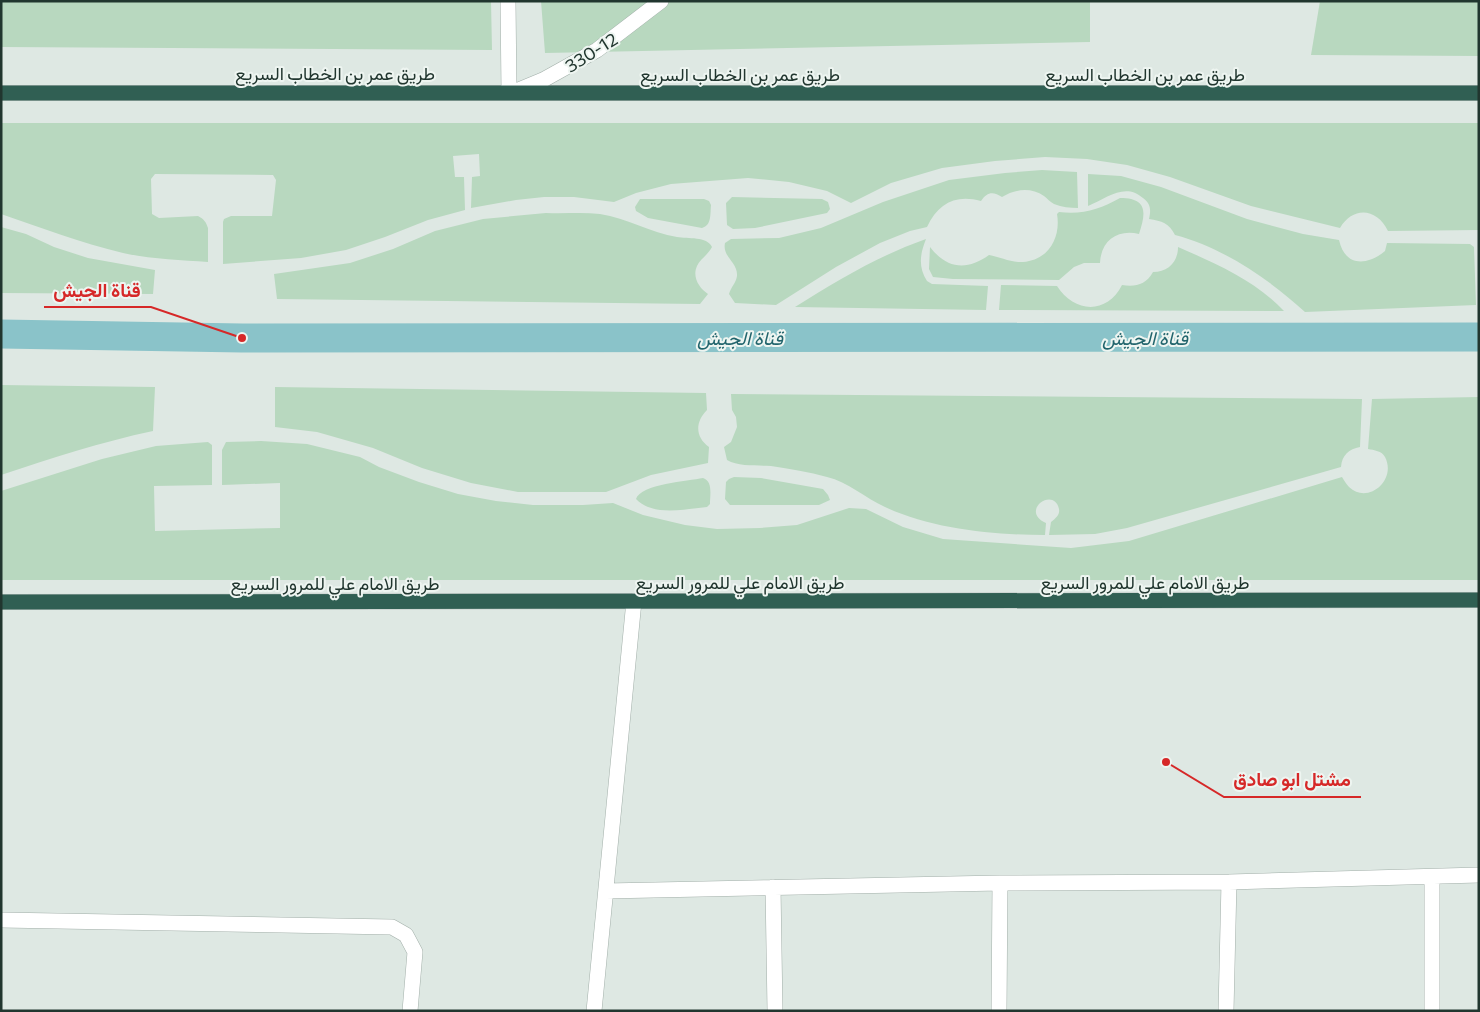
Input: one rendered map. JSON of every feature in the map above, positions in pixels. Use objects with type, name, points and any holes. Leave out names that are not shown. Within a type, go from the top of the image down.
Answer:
[{"type":"highway","name":"طريق عمر بن الخطاب السريع","points":[[1,93],[1479,93]]},
{"type":"highway","name":"طريق الامام علي للمرور السريع","points":[[1,602],[1479,600]]},
{"type":"street","points":[[508,1],[512,92]]},
{"type":"street","name":"330-12","points":[[512,92],[543,80],[597,50],[661,1]]},
{"type":"street","points":[[594,1011],[634,601]]},
{"type":"street","points":[[606,891],[1000,883],[1229,882],[1479,876]]},
{"type":"street","points":[[1432,877],[1432,1011]]},
{"type":"street","points":[[1226,1011],[1229,882]]},
{"type":"street","points":[[999,1011],[1000,883]]},
{"type":"street","points":[[772,887],[775,1011]]},
{"type":"street","points":[[1,920],[392,927],[406,935],[415,952],[410,1011]]},
{"type":"green space","points":[[1,1],[491,1],[492,50],[1,47]]},
{"type":"green space","points":[[541,1],[1090,1],[1090,42],[545,53]]},
{"type":"green space","points":[[1320,1],[1479,1],[1479,56],[1311,55]]},
{"type":"green space","points":[[1,123],[1479,123],[1479,230],[1388,231],[1378,218],[1365,213],[1351,216],[1340,228],[1251,206],[1170,177],[1127,165],[1087,159],[1045,157],[942,168],[891,183],[851,203],[827,191],[789,182],[748,178],[671,184],[636,193],[614,202],[574,197],[544,197],[471,208],[472,177],[480,176],[479,154],[453,156],[455,177],[464,177],[465,210],[428,220],[346,250],[301,258],[223,264],[224,219],[231,216],[272,216],[276,180],[273,175],[155,174],[151,179],[152,214],[159,218],[198,216],[206,222],[208,228],[208,262],[123,253],[77,240],[1,214]]},
{"type":"green space","points":[[1042,170],[1077,172],[1078,208],[1054,204],[1039,193],[1028,190],[1012,192],[1002,197],[990,193],[981,201],[972,199],[956,200],[942,206],[927,227],[910,231],[880,243],[836,267],[776,305],[735,303],[729,294],[737,276],[737,271],[725,248],[725,243],[731,239],[779,238],[821,228],[883,202],[949,180]]},
{"type":"green space","points":[[1088,174],[1121,176],[1161,187],[1247,219],[1303,234],[1339,240],[1346,255],[1358,261],[1378,256],[1385,251],[1387,243],[1470,244],[1474,247],[1476,305],[1305,312],[1276,288],[1244,266],[1210,247],[1175,235],[1165,223],[1149,219],[1149,205],[1146,200],[1136,193],[1123,191],[1088,206]]},
{"type":"green space","points":[[732,197],[822,199],[828,202],[830,209],[827,213],[755,228],[733,229],[727,225],[726,203]]},
{"type":"green space","points":[[1120,198],[1136,201],[1143,208],[1143,220],[1139,234],[1124,233],[1112,238],[1104,248],[1100,263],[1084,263],[1074,267],[1059,280],[953,279],[933,277],[929,269],[930,247],[943,260],[958,265],[973,264],[989,255],[1015,262],[1032,260],[1046,252],[1055,239],[1058,223],[1057,214],[1059,212],[1076,213],[1091,210]]},
{"type":"green space","points":[[640,199],[704,199],[709,201],[711,205],[709,222],[702,228],[648,218],[636,211],[635,207]]},
{"type":"green space","points":[[546,213],[600,214],[667,235],[697,239],[710,243],[712,247],[698,264],[695,274],[699,285],[708,294],[700,304],[277,299],[274,274],[350,263],[393,249],[435,231],[483,219]]},
{"type":"green space","points":[[1,227],[26,234],[54,247],[88,258],[155,270],[153,294],[1,293]]},
{"type":"green space","points":[[926,239],[922,250],[921,266],[927,281],[932,284],[988,286],[986,310],[795,307],[859,269],[891,253]]},
{"type":"green space","points":[[1178,247],[1220,266],[1248,282],[1273,300],[1284,311],[999,310],[1001,285],[1057,286],[1072,301],[1090,307],[1099,306],[1108,302],[1116,295],[1122,285],[1140,284],[1147,280],[1153,272],[1168,268],[1174,262]]},
{"type":"green space","points":[[1,385],[155,387],[153,431],[96,445],[1,475]]},
{"type":"green space","points":[[275,387],[706,393],[707,410],[700,419],[698,429],[701,439],[709,447],[708,463],[651,475],[606,492],[518,492],[471,483],[422,468],[373,448],[317,432],[275,427]]},
{"type":"green space","points":[[731,394],[1362,399],[1360,447],[1347,453],[1341,467],[1127,528],[1095,534],[1049,535],[1051,522],[1059,513],[1059,509],[1056,503],[1046,500],[1040,503],[1036,513],[1046,523],[1045,535],[1005,534],[943,526],[903,515],[835,479],[771,466],[743,465],[727,460],[724,447],[731,442],[737,427],[736,417],[732,410]]},
{"type":"green space","points":[[1479,397],[1479,580],[1,580],[1,491],[102,459],[156,446],[208,442],[212,445],[212,485],[154,486],[155,531],[280,528],[280,483],[222,485],[222,450],[226,442],[261,441],[307,444],[360,457],[379,467],[419,482],[458,494],[496,501],[533,505],[613,503],[643,515],[685,525],[717,529],[797,525],[849,508],[866,509],[903,527],[943,539],[1071,548],[1129,541],[1342,477],[1349,487],[1356,492],[1372,491],[1384,481],[1388,466],[1382,453],[1368,449],[1372,399]]},
{"type":"green space","points":[[734,477],[761,478],[823,489],[830,500],[819,505],[730,505],[725,499],[726,482]]},
{"type":"green space","points":[[703,478],[710,485],[710,504],[707,507],[660,510],[643,505],[636,499],[646,490],[655,487]]},
{"type":"waterway","name":"قناة الجيش","points":[[1,334],[242,338],[1479,337]]},
{"type":"place","name":"قناة الجيش","points":[[242,338]]},
{"type":"place","name":"مشتل ابو صادق","points":[[1166,762]]}]
